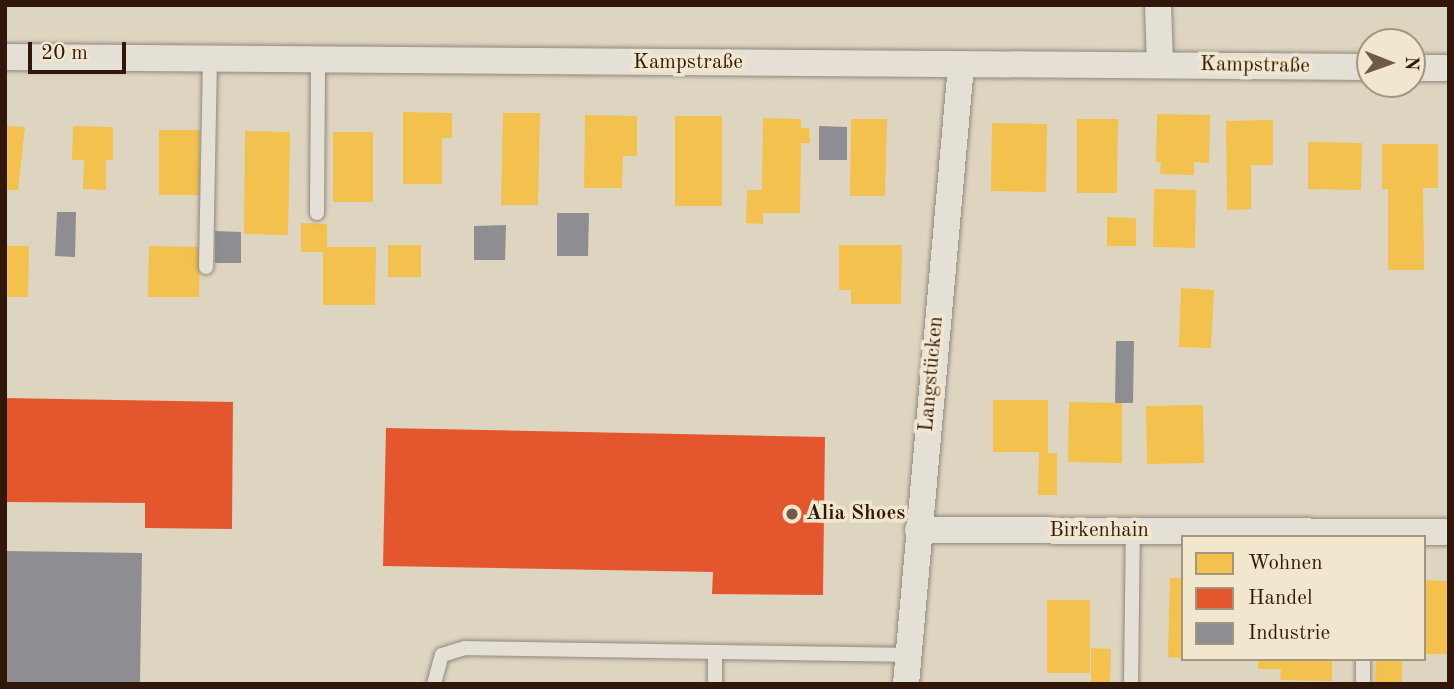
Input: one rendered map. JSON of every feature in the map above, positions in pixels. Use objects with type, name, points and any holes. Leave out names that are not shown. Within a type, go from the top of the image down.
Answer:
[{"type":"street","points":[[1158,5],[1160,64]]},
{"type":"street","name":"Kampstraße","points":[[5,57],[1356,67]]},
{"type":"street","name":"Langstücken","points":[[906,684],[961,65]]},
{"type":"street","points":[[1426,68],[1449,68]]},
{"type":"street","name":"Birkenhain","points":[[918,530],[1365,534],[1449,532]]},
{"type":"lane","points":[[206,267],[210,59]]},
{"type":"lane","points":[[317,213],[318,60]]},
{"type":"lane","points":[[1131,684],[1133,531]]},
{"type":"lane","points":[[434,684],[442,655],[465,648],[908,655]]},
{"type":"lane","points":[[715,652],[715,684]]},
{"type":"lane","points":[[1363,661],[1363,684]]},
{"type":"building: Wohnen","points":[[403,112],[452,113],[452,138],[442,138],[442,184],[403,184]]},
{"type":"building: Wohnen","points":[[503,113],[540,113],[538,205],[501,205]]},
{"type":"building: Wohnen","points":[[1157,114],[1210,115],[1209,163],[1194,162],[1194,175],[1160,174],[1161,162],[1156,162]]},
{"type":"building: Wohnen","points":[[585,115],[637,116],[637,156],[623,156],[622,188],[584,188]]},
{"type":"building: Wohnen","points":[[675,116],[722,116],[722,206],[675,206]]},
{"type":"building: Wohnen","points":[[763,118],[801,119],[801,128],[809,128],[810,143],[801,143],[800,213],[763,213],[763,224],[746,223],[747,190],[762,190]]},
{"type":"building: Wohnen","points":[[851,119],[887,119],[885,196],[850,196]]},
{"type":"building: Wohnen","points":[[1077,119],[1118,119],[1117,193],[1077,193]]},
{"type":"building: Wohnen","points":[[1273,120],[1273,165],[1251,165],[1251,209],[1227,210],[1226,121]]},
{"type":"building: Wohnen","points":[[992,123],[1047,124],[1046,192],[991,191]]},
{"type":"building: Wohnen","points":[[5,126],[25,127],[18,190],[5,190]]},
{"type":"building: Wohnen","points":[[73,126],[113,127],[113,160],[106,160],[106,190],[83,189],[84,160],[72,160]]},
{"type":"building: Wohnen","points":[[159,130],[200,130],[200,195],[159,195]]},
{"type":"building: Wohnen","points":[[245,131],[290,132],[288,235],[244,234]]},
{"type":"building: Wohnen","points":[[333,132],[373,132],[373,202],[333,202]]},
{"type":"building: Wohnen","points":[[1308,142],[1362,143],[1361,190],[1308,189]]},
{"type":"building: Wohnen","points":[[1382,144],[1438,144],[1438,188],[1423,188],[1424,270],[1388,270],[1388,189],[1382,189]]},
{"type":"building: Wohnen","points":[[1154,189],[1196,190],[1195,248],[1153,247]]},
{"type":"building: Wohnen","points":[[1107,217],[1136,218],[1136,246],[1107,246]]},
{"type":"building: Wohnen","points":[[301,223],[327,224],[327,247],[376,247],[375,305],[323,305],[323,252],[301,252]]},
{"type":"building: Wohnen","points":[[388,245],[421,245],[421,277],[388,277]]},
{"type":"building: Wohnen","points":[[839,245],[902,245],[901,304],[851,304],[851,290],[839,290]]},
{"type":"building: Wohnen","points":[[5,246],[29,246],[28,297],[5,297]]},
{"type":"building: Wohnen","points":[[149,246],[200,247],[199,297],[148,297]]},
{"type":"building: Wohnen","points":[[1181,288],[1214,290],[1211,348],[1179,347]]},
{"type":"building: Wohnen","points":[[993,400],[1048,400],[1048,453],[1057,453],[1057,495],[1038,495],[1039,452],[993,452]]},
{"type":"building: Wohnen","points":[[1069,402],[1122,403],[1122,463],[1068,462]]},
{"type":"building: Wohnen","points":[[1203,405],[1204,463],[1147,464],[1146,406]]},
{"type":"building: Wohnen","points":[[1170,578],[1181,578],[1181,658],[1168,657]]},
{"type":"building: Wohnen","points":[[1426,580],[1449,581],[1449,654],[1426,654]]},
{"type":"building: Wohnen","points":[[1047,600],[1090,600],[1090,673],[1047,673]]},
{"type":"building: Wohnen","points":[[1091,648],[1111,649],[1110,684],[1091,684]]},
{"type":"building: Wohnen","points":[[1258,661],[1332,661],[1332,681],[1280,680],[1281,669],[1258,669]]},
{"type":"building: Wohnen","points":[[1376,661],[1402,661],[1402,684],[1375,684]]},
{"type":"building: Handel","points":[[5,398],[233,402],[232,529],[145,528],[145,503],[5,502]]},
{"type":"building: Handel","points":[[386,428],[825,437],[823,595],[712,594],[713,572],[383,566]]},
{"type":"building: Industrie","points":[[819,126],[847,127],[847,160],[819,160]]},
{"type":"building: Industrie","points":[[57,212],[76,212],[75,257],[55,256]]},
{"type":"building: Industrie","points":[[557,213],[589,213],[588,256],[557,256]]},
{"type":"building: Industrie","points":[[506,225],[505,260],[474,260],[474,226]]},
{"type":"building: Industrie","points":[[215,231],[241,232],[241,263],[215,263]]},
{"type":"building: Industrie","points":[[1116,341],[1134,341],[1133,403],[1115,403]]},
{"type":"building: Industrie","points":[[5,551],[142,553],[140,684],[5,684]]},
{"type":"place","name":"Alia Shoes","points":[[792,514]]}]
